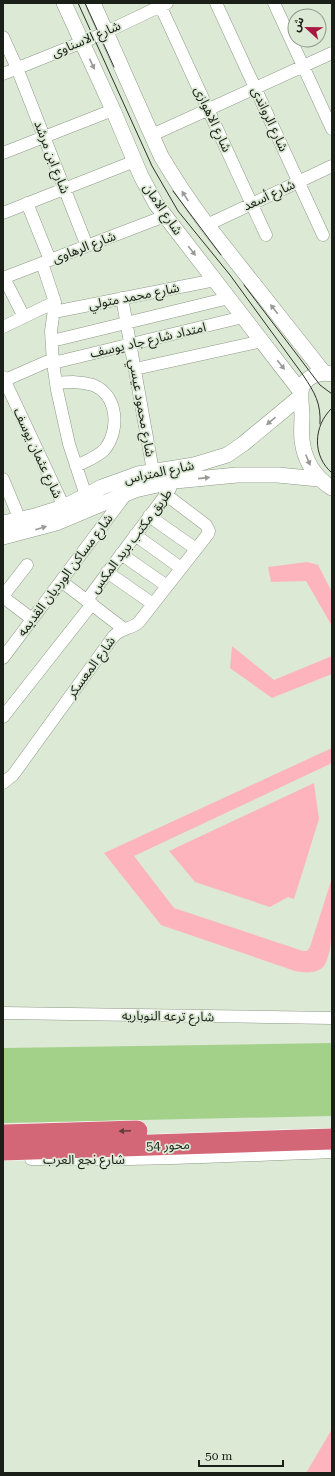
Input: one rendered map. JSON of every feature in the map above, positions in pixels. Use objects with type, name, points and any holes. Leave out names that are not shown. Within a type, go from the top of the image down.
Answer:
[{"type":"highway","name":"محور 54","points":[[3,1135],[332,1126]]},
{"type":"highway","name":"محور 54","points":[[3,1150],[332,1139]]},
{"type":"street","name":"شارع الامان","points":[[64,3],[148,190],[165,216],[301,394]]},
{"type":"street","name":"شارع الامان","points":[[93,3],[161,156],[175,179],[207,225],[328,374]]},
{"type":"street","name":"شارع الرواندى","points":[[216,3],[323,235]]},
{"type":"street","points":[[274,3],[332,129]]},
{"type":"street","name":"شارع الاسناوى","points":[[3,74],[82,42],[162,4]]},
{"type":"street","name":"شارع الاهوازى","points":[[162,4],[208,110],[266,235]]},
{"type":"street","name":"شارع ابن مرشد","points":[[3,37],[17,68],[87,246]]},
{"type":"street","points":[[152,135],[332,54]]},
{"type":"street","points":[[3,153],[113,110]]},
{"type":"street","points":[[3,212],[135,161]]},
{"type":"street","name":"شارع أسعد","points":[[207,225],[332,166]]},
{"type":"street","points":[[27,203],[46,262],[55,307],[52,321],[52,341],[56,383],[76,466],[86,496]]},
{"type":"street","name":"شارع الرهاوى","points":[[3,278],[165,216]]},
{"type":"street","points":[[3,278],[24,317]]},
{"type":"street","name":"شارع محمد متولي","points":[[3,327],[24,317],[55,307],[122,298],[215,280]]},
{"type":"street","name":"شارع محمود عيسي","points":[[122,298],[153,471]]},
{"type":"street","points":[[52,341],[229,298]]},
{"type":"street","name":"امتداد شارع جاد يوسف","points":[[3,380],[53,361],[243,317]]},
{"type":"street","points":[[135,369],[262,341]]},
{"type":"street","name":"شارع المتراس","points":[[3,523],[20,520],[64,507],[120,480],[153,471],[194,465],[218,459],[235,450],[301,394],[307,380],[313,376],[328,374]]},
{"type":"street","name":"شارع عثمان يوسف","points":[[3,380],[64,507]]},
{"type":"street","points":[[56,383],[83,382],[95,386],[104,394],[111,404],[115,416],[115,428],[111,440],[104,450],[76,466]]},
{"type":"street","points":[[301,394],[304,449],[310,465],[320,479],[332,488]]},
{"type":"street","points":[[218,459],[222,476]]},
{"type":"street","name":"شارع المتراس","points":[[3,537],[56,523],[127,493],[175,481],[222,476],[272,474],[320,479]]},
{"type":"street","points":[[3,479],[20,520]]},
{"type":"street","name":"طريق مكتب بريد المكس","points":[[3,717],[89,602],[107,572],[175,481]]},
{"type":"street","name":"شارع مساكن الورديان القديمه","points":[[3,658],[127,493]]},
{"type":"street","name":"شارع المعسكر","points":[[3,783],[13,775],[113,637],[118,631],[136,626],[208,534],[208,528],[166,494]]},
{"type":"street","points":[[149,516],[196,549]]},
{"type":"street","points":[[135,535],[181,568]]},
{"type":"street","points":[[121,554],[167,586]]},
{"type":"street","points":[[27,565],[3,597],[32,619]]},
{"type":"street","points":[[107,572],[153,604]]},
{"type":"street","points":[[61,581],[124,629]]},
{"type":"street","name":"شارع ترعه النوباريه","points":[[3,1013],[332,1018]]},
{"type":"street","name":"شارع نجع العرب","points":[[3,1158],[71,1160],[332,1152]]},
{"type":"shaded area","points":[[307,562],[318,565],[332,592],[332,626],[306,581],[271,582],[268,567]]},
{"type":"shaded area","points":[[232,646],[274,680],[332,656],[332,674],[272,698],[230,668]]},
{"type":"shaded area","points":[[332,748],[332,763],[134,856],[174,908],[303,951],[307,951],[310,947],[332,878],[332,924],[330,949],[328,959],[321,969],[314,972],[295,971],[161,925],[104,853]]},
{"type":"shaded area","points":[[314,783],[319,819],[294,899],[288,897],[270,907],[195,882],[169,851]]},
{"type":"shaded area","points":[[332,1043],[332,1116],[3,1123],[3,1048]]},
{"type":"shaded area","points":[[332,1429],[332,1473],[306,1473]]},
{"type":"tram line","points":[[78,3],[152,166],[178,211],[230,275],[307,381],[318,404],[320,424]]},
{"type":"tram line","points":[[85,3],[114,67]]},
{"type":"tram line","points":[[173,191],[221,255]]},
{"type":"tram line","points":[[244,285],[320,385],[332,394]]},
{"type":"tram line","points":[[332,408],[321,423],[317,441],[321,458],[325,466],[332,473]]}]
